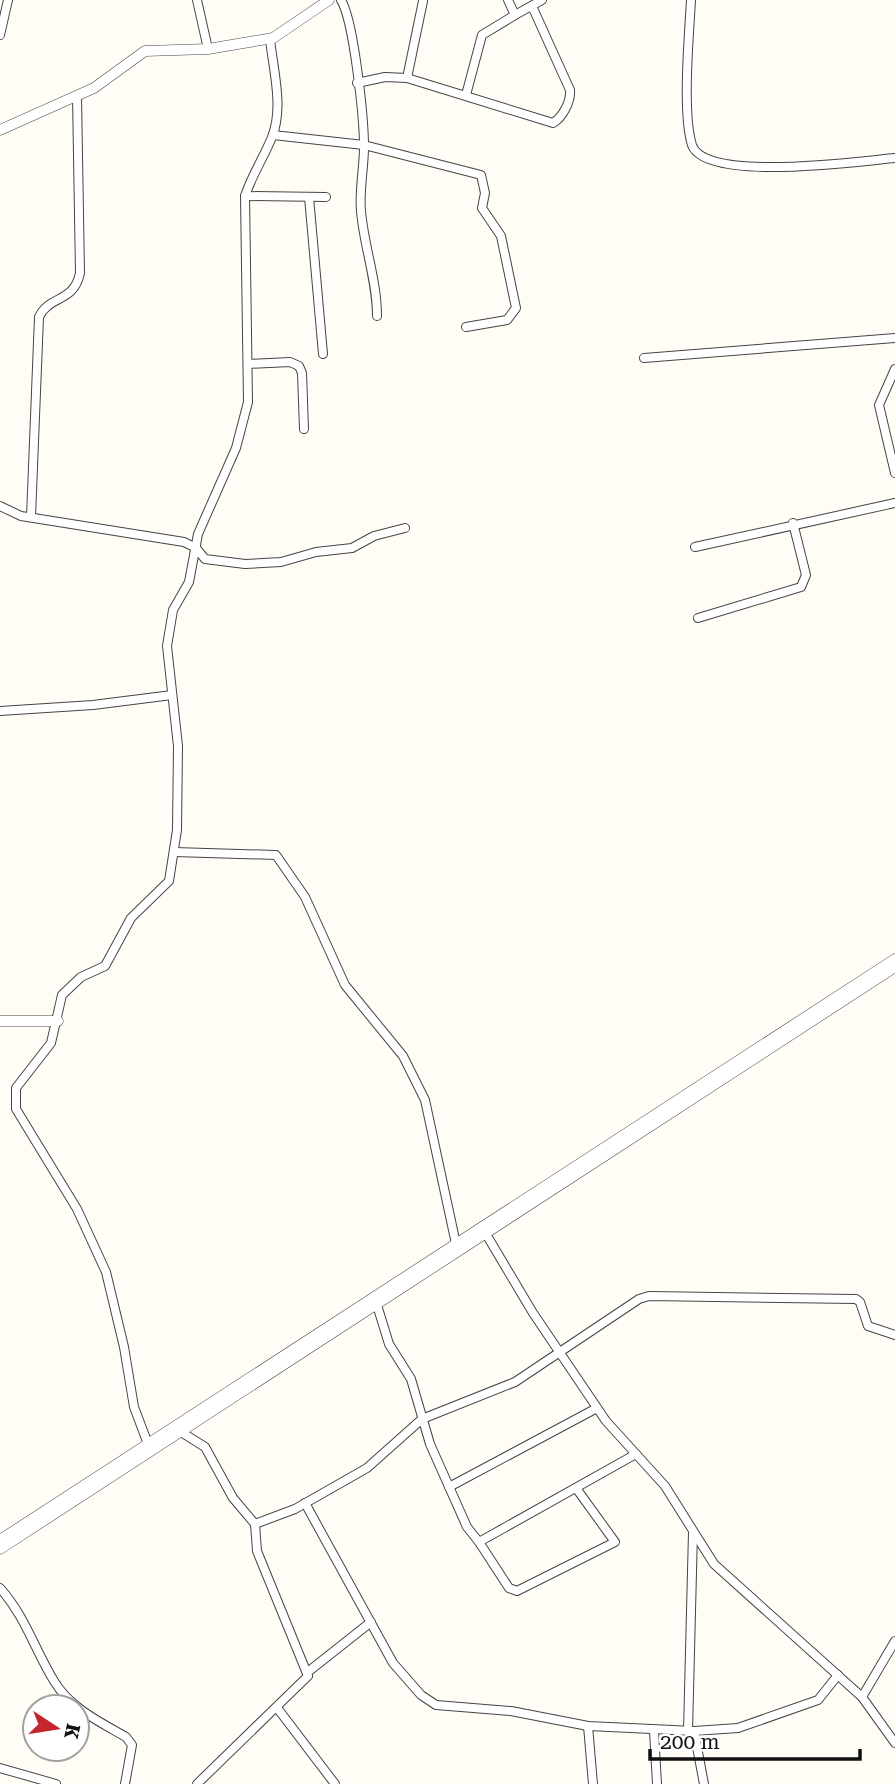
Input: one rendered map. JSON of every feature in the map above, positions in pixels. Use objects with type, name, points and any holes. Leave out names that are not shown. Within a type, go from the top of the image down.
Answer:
[{"type":"street","points":[[0,35],[8,0]]},
{"type":"street","points":[[197,0],[208,49]]},
{"type":"street","points":[[0,130],[77,96],[108,79],[145,51],[208,49],[270,38],[301,21],[329,0]]},
{"type":"street","points":[[341,0],[348,15],[357,83],[364,145],[360,209],[366,253],[377,286],[377,316]]},
{"type":"street","points":[[407,78],[423,0]]},
{"type":"street","points":[[508,0],[515,15]]},
{"type":"street","points":[[466,95],[482,35],[542,0]]},
{"type":"street","points":[[691,0],[687,111],[693,148],[709,162],[804,166],[895,158]]},
{"type":"street","points":[[357,83],[385,77],[407,78],[546,123],[559,119],[570,100],[570,90],[532,6]]},
{"type":"street","points":[[148,1444],[134,1408],[124,1347],[106,1272],[77,1209],[16,1109],[16,1088],[51,1043],[62,995],[81,977],[106,966],[131,918],[169,881],[174,852],[178,746],[166,646],[173,610],[189,582],[198,534],[236,448],[248,402],[245,196],[252,174],[273,135],[277,105],[270,38]]},
{"type":"street","points":[[31,517],[39,317],[46,307],[72,293],[80,273],[77,96]]},
{"type":"street","points":[[273,135],[364,145],[481,175],[485,193],[482,208],[501,236],[516,308],[507,320],[466,327]]},
{"type":"street","points":[[245,196],[326,197]]},
{"type":"street","points":[[309,197],[323,354]]},
{"type":"street","points":[[644,358],[895,338]]},
{"type":"street","points":[[248,364],[290,362],[300,368],[304,429]]},
{"type":"street","points":[[895,369],[879,405],[895,473]]},
{"type":"street","points":[[695,547],[793,523],[895,503]]},
{"type":"street","points":[[0,506],[31,517],[165,538],[196,548],[205,559],[245,564],[281,562],[352,548],[374,536],[405,528]]},
{"type":"street","points":[[698,618],[801,587],[806,575],[793,523]]},
{"type":"street","points":[[0,711],[93,705],[172,695]]},
{"type":"street","points":[[174,852],[276,855],[305,897],[345,985],[402,1056],[425,1100],[456,1244]]},
{"type":"street","points":[[0,1540],[148,1444],[178,1430],[377,1305],[484,1231],[895,959]]},
{"type":"street","points":[[0,1549],[456,1244],[484,1231],[895,967]]},
{"type":"street","points":[[0,1021],[58,1021]]},
{"type":"street","points":[[484,1231],[533,1313],[597,1408],[665,1486],[714,1564],[862,1697],[895,1743]]},
{"type":"street","points":[[255,1524],[305,1503],[367,1468],[422,1419],[515,1382],[639,1299],[664,1295],[856,1299],[873,1330],[895,1335]]},
{"type":"street","points":[[377,1305],[389,1344],[411,1380],[422,1419],[467,1527],[509,1588],[517,1591],[615,1542],[576,1488]]},
{"type":"street","points":[[449,1487],[597,1408]]},
{"type":"street","points":[[178,1430],[205,1447],[233,1498],[255,1524],[257,1551],[309,1671],[307,1681],[197,1784]]},
{"type":"street","points":[[479,1542],[636,1454]]},
{"type":"street","points":[[305,1503],[393,1663],[430,1703],[442,1707],[511,1711],[588,1726],[654,1731],[738,1728],[818,1700],[838,1675]]},
{"type":"street","points":[[693,1532],[691,1731],[704,1784]]},
{"type":"street","points":[[0,1588],[25,1623],[55,1683],[73,1703],[126,1737],[132,1745],[125,1784]]},
{"type":"street","points":[[309,1671],[371,1622]]},
{"type":"street","points":[[862,1697],[895,1641]]},
{"type":"street","points":[[278,1709],[335,1784]]},
{"type":"street","points":[[588,1726],[593,1784]]},
{"type":"street","points":[[654,1731],[657,1784]]},
{"type":"street","points":[[0,1768],[56,1784]]}]
